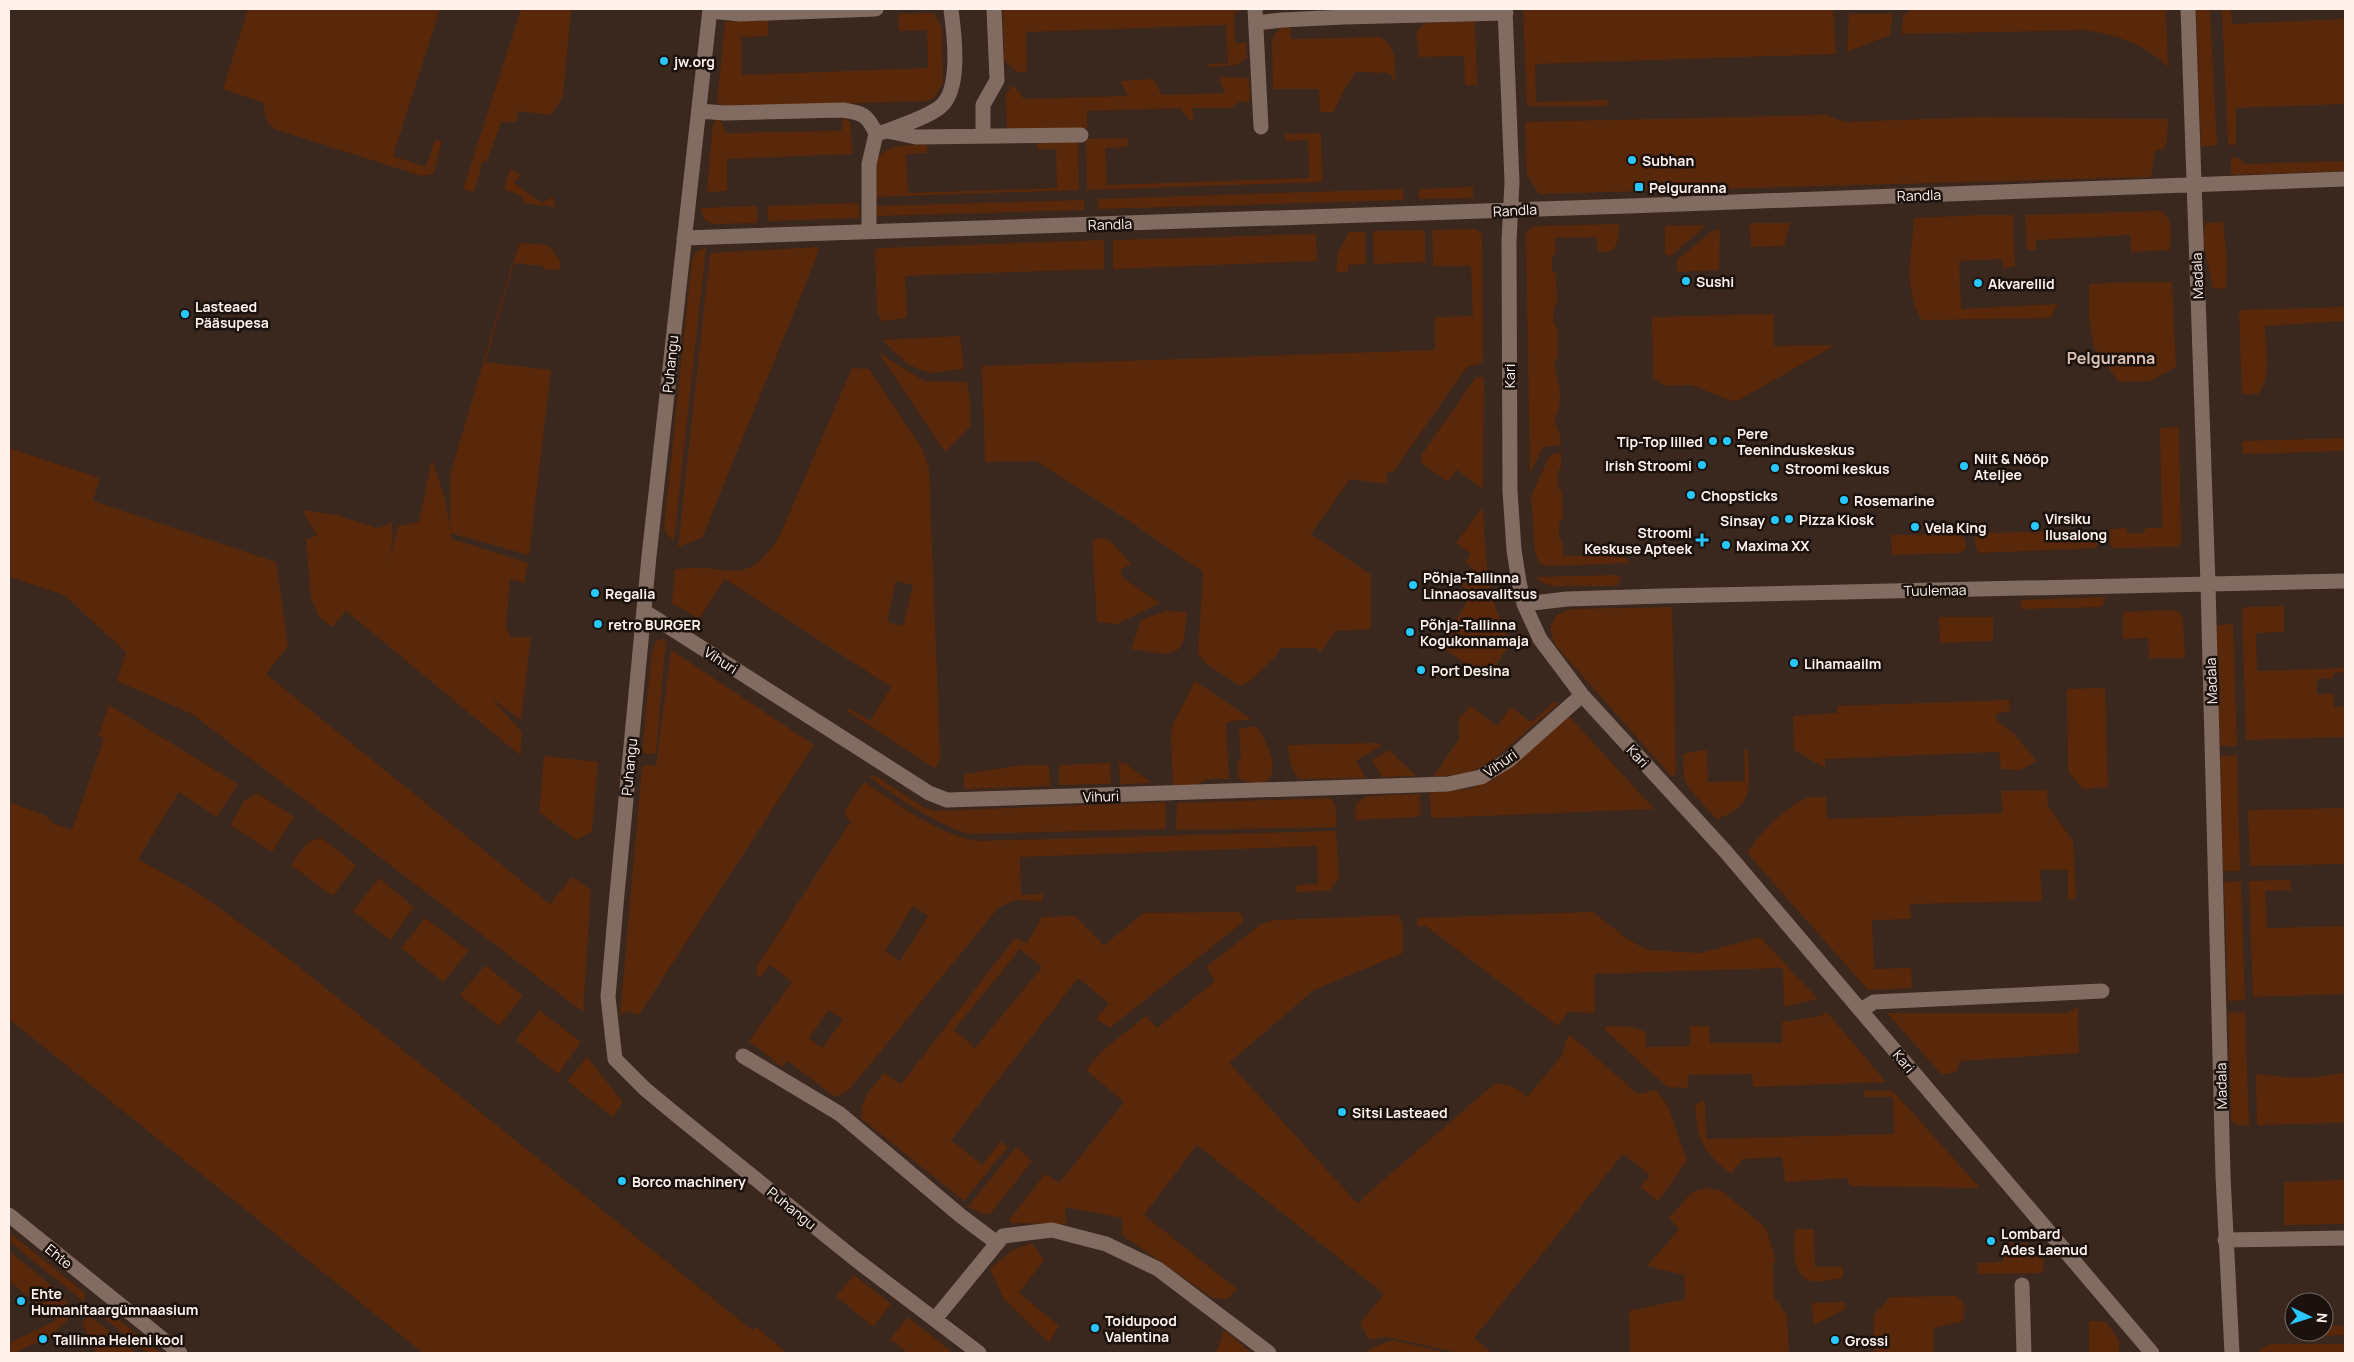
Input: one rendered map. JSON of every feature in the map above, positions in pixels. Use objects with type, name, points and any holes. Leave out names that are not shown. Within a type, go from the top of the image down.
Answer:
[{"type":"street","points":[[710,10],[740,14],[876,9]]},
{"type":"street","points":[[869,231],[869,164],[881,133],[941,106],[951,92],[955,66],[951,9]]},
{"type":"street","points":[[983,136],[983,105],[996,80],[994,9]]},
{"type":"street","name":"Madala","points":[[2188,9],[2208,584],[2225,1240],[2232,1353]]},
{"type":"street","name":"Puhangu","points":[[710,10],[644,611],[608,997],[615,1059],[645,1089],[680,1118],[855,1259],[978,1353]]},
{"type":"street","points":[[1261,127],[1256,16],[1282,20],[1506,11]]},
{"type":"street","name":"Kari","points":[[1506,11],[1512,210],[1509,241],[1510,491],[1514,550],[1524,604],[1540,639],[1582,695],[1726,852],[2152,1353]]},
{"type":"street","points":[[699,111],[725,113],[844,110],[860,113],[870,120],[881,133],[916,137],[1081,135]]},
{"type":"street","name":"Randla","points":[[684,238],[2345,179]]},
{"type":"street","name":"Tuulemaa","points":[[1524,604],[1568,599],[1663,596],[2345,581]]},
{"type":"street","name":"Vihuri","points":[[644,611],[920,787],[947,800],[1170,794],[1282,788],[1342,789],[1448,784],[1481,777],[1509,760],[1582,695]]},
{"type":"street","points":[[1861,1010],[1874,1002],[2102,991]]},
{"type":"street","points":[[743,1056],[840,1114],[961,1216],[997,1243]]},
{"type":"street","name":"Ehte","points":[[9,1215],[180,1353]]},
{"type":"street","points":[[935,1319],[1003,1236],[1052,1230],[1106,1244],[1158,1269],[1269,1353]]},
{"type":"street","points":[[2225,1240],[2345,1238]]},
{"type":"street","points":[[2022,1286],[2024,1353]]},
{"type":"shaded area","points":[[248,9],[440,9],[393,156],[426,167],[435,140],[442,142],[433,174],[422,176],[274,129],[266,117],[264,103],[223,89]]},
{"type":"shaded area","points":[[521,9],[571,9],[563,97],[551,115],[518,111],[516,122],[501,122],[487,162],[483,161],[474,192],[463,189]]},
{"type":"shaded area","points":[[1003,9],[1238,9],[1238,12],[1234,13],[1235,43],[1246,43],[1247,58],[1236,65],[1208,67],[1208,64],[1228,63],[1226,25],[1026,32],[1027,71],[1017,72],[1004,60]]},
{"type":"shaded area","points":[[1523,9],[1833,9],[1836,54],[1535,64],[1536,102],[1609,100],[1607,106],[1527,106]]},
{"type":"shaded area","points":[[1909,9],[2166,9],[2168,67],[2140,46],[2120,38],[2086,30],[1902,34],[1903,16],[1909,12]]},
{"type":"shaded area","points":[[2196,9],[2210,9],[2217,145],[2201,147]]},
{"type":"shaded area","points":[[2222,9],[2231,9],[2232,24],[2344,19],[2345,9],[2345,104],[2236,108],[2236,145],[2228,145]]},
{"type":"shaded area","points":[[934,13],[942,28],[943,83],[934,98],[927,101],[726,107],[717,102],[725,22],[768,18],[768,36],[741,37],[742,75],[928,68],[927,30],[899,31],[898,14]]},
{"type":"shaded area","points":[[1849,14],[1893,14],[1890,35],[1847,52]]},
{"type":"shaded area","points":[[1475,21],[1477,85],[1465,85],[1464,56],[1419,57],[1416,32],[1425,23]]},
{"type":"shaded area","points":[[1290,25],[1291,39],[1380,37],[1386,41],[1393,51],[1396,83],[1389,73],[1356,72],[1344,90],[1334,112],[1320,112],[1319,89],[1273,89],[1272,40],[1281,26]]},
{"type":"shaded area","points":[[1220,77],[1249,78],[1250,102],[1239,102],[1232,108],[1192,108],[1194,120],[1190,120],[1180,108],[1087,111],[1087,128],[1007,131],[1006,94],[1012,86],[1015,87],[1024,99],[1128,96],[1120,81],[1153,79],[1162,95],[1225,93]]},
{"type":"shaded area","points":[[1824,115],[1846,122],[1978,117],[2168,119],[2167,141],[2164,149],[2155,151],[2151,177],[1539,194],[1527,175],[1525,122]]},
{"type":"shaded area","points":[[844,117],[850,122],[853,154],[727,159],[727,191],[709,192],[707,190],[713,124],[719,118],[726,133],[841,131]]},
{"type":"shaded area","points":[[1321,133],[1322,182],[1087,190],[1086,139],[1128,138],[1127,147],[1105,148],[1107,185],[1309,178],[1308,140],[1285,141],[1285,134]]},
{"type":"shaded area","points":[[1037,140],[1078,140],[1079,190],[876,197],[876,160],[887,150],[906,145],[927,145],[927,153],[906,154],[908,193],[1057,188],[1056,149],[1037,149]]},
{"type":"shaded area","points":[[2231,157],[2238,158],[2245,164],[2345,161],[2345,171],[2231,175]]},
{"type":"shaded area","points":[[510,169],[520,176],[514,183],[542,203],[553,197],[555,207],[523,203],[523,197],[504,189]]},
{"type":"shaded area","points":[[1473,187],[1473,198],[1419,199],[1419,189]]},
{"type":"shaded area","points":[[1403,189],[1404,200],[1098,209],[1098,199]]},
{"type":"shaded area","points":[[1084,200],[1084,210],[876,216],[876,206]]},
{"type":"shaded area","points":[[859,203],[860,218],[768,221],[767,206]]},
{"type":"shaded area","points":[[757,206],[757,223],[713,224],[704,219],[701,208]]},
{"type":"shaded area","points":[[2160,211],[2165,214],[2170,222],[2170,250],[2131,252],[2130,235],[2036,240],[2036,250],[2027,250],[2025,215]]},
{"type":"shaded area","points":[[2013,215],[2015,267],[2003,268],[2003,259],[1959,261],[1961,309],[2058,304],[2050,318],[1922,320],[1912,297],[1910,270],[1914,218]]},
{"type":"shaded area","points":[[2223,222],[2227,261],[2226,289],[2213,288],[2203,239],[2205,223]]},
{"type":"shaded area","points":[[1750,223],[1790,223],[1784,246],[1751,247]]},
{"type":"shaded area","points":[[1619,224],[1618,240],[1610,251],[1598,251],[1596,237],[1555,238],[1556,253],[1552,257],[1552,270],[1556,274],[1557,302],[1553,321],[1558,329],[1558,357],[1555,361],[1555,367],[1560,401],[1555,421],[1561,445],[1543,447],[1530,474],[1526,233],[1530,228],[1538,226]]},
{"type":"shaded area","points":[[1706,225],[1671,256],[1665,254],[1665,226]]},
{"type":"shaded area","points":[[1475,229],[1481,232],[1482,239],[1483,363],[1467,367],[1393,472],[1387,472],[1387,484],[1350,479],[1311,534],[1371,575],[1371,629],[1336,631],[1320,653],[1317,648],[1280,648],[1278,654],[1250,681],[1243,685],[1237,684],[1205,663],[1198,653],[1203,572],[1125,518],[1036,461],[985,462],[982,366],[1435,350],[1435,317],[1473,316],[1471,266],[1433,266],[1432,230]]},
{"type":"shaded area","points":[[1720,229],[1719,270],[1677,272],[1677,260],[1712,231]]},
{"type":"shaded area","points":[[1425,230],[1425,262],[1374,264],[1373,231]]},
{"type":"shaded area","points":[[1349,232],[1365,232],[1366,264],[1348,265],[1348,272],[1336,272],[1338,253]]},
{"type":"shaded area","points":[[1316,234],[1317,261],[1113,269],[1113,240]]},
{"type":"shaded area","points":[[1104,240],[1104,269],[905,276],[907,318],[882,321],[877,312],[875,251],[878,248]]},
{"type":"shaded area","points":[[520,243],[548,245],[561,262],[560,270],[514,263],[485,362],[551,370],[529,555],[450,533],[452,539],[528,563],[524,583],[510,579],[506,626],[510,637],[531,637],[521,720],[491,698],[522,732],[520,755],[346,611],[332,627],[319,617],[311,598],[306,540],[317,535],[302,510],[336,515],[378,528],[392,523],[392,545],[389,561],[398,526],[419,522],[432,459],[445,499],[450,527],[450,475]]},
{"type":"shaded area","points":[[819,247],[815,261],[702,538],[678,547],[710,253]]},
{"type":"shaded area","points":[[706,248],[674,540],[668,536],[664,528],[692,259],[697,251]]},
{"type":"shaded area","points":[[2172,282],[2176,367],[2150,381],[2119,382],[2094,348],[2089,318],[2089,284]]},
{"type":"shaded area","points":[[2345,307],[2345,321],[2265,326],[2267,371],[2263,387],[2258,394],[2242,394],[2239,310]]},
{"type":"shaded area","points":[[1774,314],[1774,346],[1835,345],[1739,400],[1732,401],[1691,385],[1664,386],[1653,377],[1652,317]]},
{"type":"shaded area","points":[[960,336],[964,369],[930,373],[909,365],[882,340]]},
{"type":"shaded area","points":[[878,352],[924,381],[967,382],[970,400],[970,427],[945,452]]},
{"type":"shaded area","points":[[852,368],[869,369],[922,448],[929,468],[940,754],[939,763],[934,768],[847,711],[849,708],[870,721],[891,687],[725,579],[699,619],[672,603],[675,570],[708,568],[733,571],[744,570],[755,564],[767,553],[780,535]],"holes":[[[896,581],[913,585],[903,626],[887,622]]]},
{"type":"shaded area","points":[[1476,377],[1484,379],[1483,489],[1457,470],[1448,482],[1421,463],[1422,454]]},
{"type":"shaded area","points":[[2179,427],[2181,542],[2178,547],[2113,548],[2110,544],[2110,529],[2126,528],[2128,533],[2143,533],[2146,528],[2162,528],[2160,428]]},
{"type":"shaded area","points":[[2345,438],[2345,451],[2243,454],[2242,441]]},
{"type":"shaded area","points":[[9,448],[100,478],[93,501],[276,562],[288,646],[266,674],[550,904],[572,877],[591,890],[583,1012],[192,714],[117,681],[126,652],[64,595],[9,577]]},
{"type":"shaded area","points":[[1561,452],[1558,486],[1562,492],[1563,518],[1559,523],[1559,538],[1563,542],[1563,556],[1623,556],[1630,563],[1547,566],[1539,563],[1535,552],[1531,496],[1550,455]]},
{"type":"shaded area","points":[[1483,507],[1488,576],[1497,610],[1503,626],[1512,641],[1487,678],[1440,646],[1451,632],[1453,634],[1460,623],[1456,620],[1472,594],[1462,585],[1473,568],[1465,562],[1471,554],[1456,543]]},
{"type":"shaded area","points":[[2099,531],[2099,544],[2095,548],[1980,553],[1976,549],[1974,538],[1981,533]]},
{"type":"shaded area","points":[[1958,534],[1965,538],[1966,549],[1960,553],[1892,555],[1891,535]]},
{"type":"shaded area","points":[[1100,538],[1111,541],[1131,564],[1120,570],[1123,578],[1160,603],[1117,624],[1097,622],[1092,540]]},
{"type":"shaded area","points":[[1617,575],[1621,578],[1617,586],[1553,586],[1543,583],[1536,577]]},
{"type":"shaded area","points":[[2105,597],[2105,602],[2101,607],[2020,609],[2021,600]]},
{"type":"shaded area","points":[[2284,606],[2284,632],[2256,633],[2257,671],[2345,668],[2345,672],[2334,673],[2333,678],[2317,679],[2317,694],[2334,694],[2334,707],[2345,707],[2345,737],[2246,740],[2242,610],[2245,607]]},
{"type":"shaded area","points":[[1672,607],[1676,771],[1673,778],[1555,645],[1550,629],[1556,615],[1571,609]]},
{"type":"shaded area","points":[[2172,610],[2179,612],[2183,619],[2185,658],[2149,658],[2148,638],[2123,639],[2123,612]]},
{"type":"shaded area","points":[[1166,611],[1187,612],[1184,640],[1179,649],[1165,654],[1131,649],[1141,620]]},
{"type":"shaded area","points":[[1939,617],[1993,617],[1993,641],[1940,643]]},
{"type":"shaded area","points":[[2233,624],[2237,746],[2220,746],[2216,625]]},
{"type":"shaded area","points":[[666,639],[656,754],[642,753],[652,652],[657,640]]},
{"type":"shaded area","points":[[671,650],[814,745],[639,1015],[627,1011],[620,1016],[642,766],[656,765]]},
{"type":"shaded area","points":[[1195,681],[1251,719],[1231,721],[1226,724],[1229,779],[1208,779],[1193,787],[1173,787],[1171,736],[1173,724]]},
{"type":"shaded area","points":[[2105,688],[2108,787],[2083,789],[2068,772],[2067,689]]},
{"type":"shaded area","points":[[2009,700],[2010,711],[1996,714],[1997,721],[2014,734],[2037,761],[2020,770],[2001,769],[1999,752],[1825,759],[1825,768],[1794,750],[1793,716],[1838,713],[1837,706]]},
{"type":"shaded area","points":[[1555,701],[1558,704],[1492,761],[1469,773],[1433,777],[1459,739],[1459,718],[1471,706],[1497,726],[1511,707],[1531,722]]},
{"type":"shaded area","points":[[109,705],[238,784],[217,817],[179,792],[138,859],[197,892],[288,958],[752,1330],[756,1327],[787,1353],[423,1353],[9,1019],[9,802],[47,816],[52,823],[72,830],[104,738],[98,736]]},
{"type":"shaded area","points":[[1569,716],[1654,809],[1431,818],[1430,792],[1468,789],[1493,780]]},
{"type":"shaded area","points":[[1257,726],[1270,754],[1272,769],[1271,776],[1266,782],[1255,784],[1238,778],[1238,759],[1241,758],[1239,729]]},
{"type":"shaded area","points":[[1378,743],[1382,745],[1356,761],[1366,778],[1300,779],[1292,768],[1287,745]]},
{"type":"shaded area","points":[[1389,750],[1416,776],[1382,777],[1372,760]]},
{"type":"shaded area","points":[[1707,750],[1708,782],[1745,781],[1744,750],[1748,750],[1749,784],[1744,801],[1729,814],[1716,819],[1688,787],[1684,779],[1683,755],[1689,752]]},
{"type":"shaded area","points":[[2237,755],[2240,871],[2223,871],[2220,756]]},
{"type":"shaded area","points":[[544,756],[598,762],[592,832],[576,840],[539,812]]},
{"type":"shaded area","points":[[1110,763],[1111,784],[1059,785],[1059,765]]},
{"type":"shaded area","points":[[1119,763],[1125,763],[1151,783],[1120,784]]},
{"type":"shaded area","points":[[1022,765],[1049,765],[1050,786],[964,789],[964,774]]},
{"type":"shaded area","points":[[868,776],[876,776],[923,807],[935,811],[1166,802],[1166,827],[1164,829],[970,834],[956,830],[929,817]]},
{"type":"shaded area","points":[[864,782],[932,825],[947,832],[977,841],[1336,831],[1339,879],[1329,891],[1296,892],[1297,885],[1318,884],[1317,846],[1020,857],[1021,895],[1043,894],[1042,901],[1015,900],[998,908],[849,1090],[835,1097],[788,1061],[782,1067],[749,1041],[792,982],[770,965],[760,978],[757,976],[757,966],[851,821],[846,817],[845,810]],"holes":[[[913,906],[928,916],[900,961],[885,951]],[[829,1010],[843,1020],[822,1048],[809,1038]]]},
{"type":"shaded area","points":[[2047,790],[2048,806],[2073,841],[2076,897],[2068,901],[2068,870],[2040,870],[2042,901],[1910,904],[1911,919],[1872,920],[1874,969],[1911,968],[1912,988],[1868,990],[1747,853],[1758,838],[1782,814],[1809,797],[1826,797],[1827,819],[2002,813],[2001,791]]},
{"type":"shaded area","points":[[257,793],[294,817],[272,852],[230,825],[245,800]]},
{"type":"shaded area","points":[[1420,794],[1421,814],[1416,817],[1355,820],[1356,804],[1367,796]]},
{"type":"shaded area","points":[[1330,798],[1335,804],[1337,827],[1176,830],[1177,803]]},
{"type":"shaded area","points":[[2345,808],[2345,864],[2250,866],[2248,810]]},
{"type":"shaded area","points":[[321,838],[356,865],[333,896],[291,865],[308,842]]},
{"type":"shaded area","points":[[379,878],[414,907],[390,940],[353,911]]},
{"type":"shaded area","points":[[2290,880],[2291,890],[2265,891],[2267,928],[2345,926],[2345,994],[2253,997],[2249,881]]},
{"type":"shaded area","points":[[2241,881],[2245,1000],[2228,1001],[2224,882]]},
{"type":"shaded area","points":[[1240,912],[1243,919],[1242,923],[1111,1027],[1096,1019],[1109,1003],[1078,978],[951,1140],[982,1165],[1001,1141],[1008,1147],[964,1201],[862,1119],[861,1112],[864,1100],[884,1073],[901,1084],[1015,938],[1027,943],[1042,917],[1075,916],[1104,945],[1144,913]],"holes":[[[1020,949],[1042,967],[975,1048],[954,1030]]]},
{"type":"shaded area","points":[[1593,912],[1626,938],[1647,950],[1700,953],[1760,937],[1818,999],[1784,1007],[1783,968],[1594,974],[1595,1013],[1568,1012],[1558,1026],[1426,926],[1416,926],[1418,918]]},
{"type":"shaded area","points":[[1399,915],[1403,927],[1403,953],[1314,990],[1229,1063],[1357,1203],[1494,1084],[1504,1084],[1512,1087],[1527,1097],[1563,1054],[1565,1042],[1570,1035],[1638,1094],[1656,1090],[1668,1106],[1687,1161],[1658,1201],[1640,1187],[1650,1175],[1623,1154],[1474,1338],[1492,1353],[1459,1353],[1387,1337],[1369,1340],[1360,1323],[1384,1294],[1197,1145],[1144,1215],[1237,1289],[1228,1299],[1213,1298],[1122,1235],[1122,1218],[1065,1207],[1066,1224],[1011,1223],[1009,1220],[1045,1174],[1059,1183],[1124,1102],[1086,1070],[1104,1049],[1146,1016],[1157,1028],[1215,981],[1206,967],[1261,924],[1275,920]]},
{"type":"shaded area","points":[[425,918],[469,951],[443,982],[401,948]]},
{"type":"shaded area","points":[[485,965],[523,996],[499,1026],[460,995]]},
{"type":"shaded area","points":[[2078,1007],[2079,1053],[1960,1061],[1956,1072],[1942,1075],[1887,1013],[2066,1013]]},
{"type":"shaded area","points":[[539,1010],[581,1042],[558,1074],[516,1040]]},
{"type":"shaded area","points":[[1827,1012],[1886,1082],[1753,1087],[1752,1074],[1688,1075],[1688,1088],[1667,1087],[1605,1030],[1606,1026],[1631,1027],[1646,1032],[1646,1047],[1690,1046],[1690,1026],[1709,1026],[1710,1043],[1782,1043],[1782,1022],[1820,1016]]},
{"type":"shaded area","points":[[2245,1012],[2249,1125],[2236,1125],[2231,1120],[2228,1013]]},
{"type":"shaded area","points":[[587,1057],[623,1102],[613,1117],[567,1081]]},
{"type":"shaded area","points":[[2345,1072],[2345,1123],[2257,1125],[2256,1074],[2300,1078]]},
{"type":"shaded area","points":[[1864,1091],[1893,1091],[1980,1188],[1851,1186],[1846,1178],[1785,1182],[1782,1157],[1743,1159],[1731,1174],[1707,1151],[1700,1137],[1695,1105],[1700,1101],[1705,1102],[1706,1139],[1894,1134],[1893,1097],[1864,1097]]},
{"type":"shaded area","points":[[1016,1147],[1032,1161],[990,1214],[983,1214],[968,1207]]},
{"type":"shaded area","points":[[2345,1180],[2345,1224],[2284,1225],[2284,1182]]},
{"type":"shaded area","points":[[1706,1188],[1722,1191],[1766,1228],[1776,1261],[1773,1263],[1774,1297],[1787,1315],[1789,1353],[1630,1353],[1629,1311],[1685,1299],[1684,1271],[1683,1275],[1647,1266],[1679,1229],[1669,1218],[1692,1192]]},
{"type":"shaded area","points":[[1795,1229],[1814,1229],[1815,1267],[1843,1267],[1843,1278],[1811,1281],[1804,1278],[1796,1266]]},
{"type":"shaded area","points":[[9,1232],[85,1293],[84,1302],[9,1241]]},
{"type":"shaded area","points":[[1032,1243],[1044,1260],[1019,1293],[1059,1326],[1049,1343],[1003,1298],[990,1269],[1011,1251]]},
{"type":"shaded area","points":[[2003,1243],[2026,1243],[2044,1260],[2043,1273],[1978,1274],[1977,1263],[2003,1262]]},
{"type":"shaded area","points":[[9,1251],[64,1296],[73,1315],[49,1337],[14,1353],[9,1353],[9,1343],[57,1320],[9,1281]]},
{"type":"shaded area","points":[[854,1275],[891,1304],[873,1327],[836,1296]]},
{"type":"shaded area","points":[[1957,1296],[1965,1306],[1963,1321],[1934,1328],[1934,1353],[1873,1353],[1874,1315],[1890,1297]]},
{"type":"shaded area","points":[[1845,1302],[1845,1309],[1813,1326],[1812,1303]]},
{"type":"shaded area","points":[[98,1308],[105,1309],[161,1353],[148,1353],[94,1310]]},
{"type":"shaded area","points":[[90,1316],[137,1353],[96,1353],[82,1322]]},
{"type":"shaded area","points":[[908,1317],[953,1353],[908,1353],[890,1339]]},
{"type":"shaded area","points":[[2089,1321],[2106,1322],[2119,1340],[2119,1353],[2089,1353]]},
{"type":"shaded area","points":[[2334,1326],[2345,1326],[2345,1335],[2334,1336]]},
{"type":"shaded area","points":[[1224,1330],[1252,1353],[1216,1353]]},
{"type":"shaded area","points":[[1392,1340],[1448,1353],[1366,1353],[1369,1349]]},
{"type":"shaded area","points":[[2272,1344],[2345,1344],[2345,1353],[2261,1353],[2259,1350]]},
{"type":"place","name":"jw.org","points":[[664,61]]},
{"type":"place","name":"Subhan","points":[[1632,160]]},
{"type":"place","name":"Pelguranna","points":[[1639,187]]},
{"type":"place","name":"Sushi","points":[[1686,281]]},
{"type":"place","name":"Akvarellid","points":[[1978,283]]},
{"type":"place","name":"Lasteaed Pääsupesa","points":[[185,314]]},
{"type":"place","name":"Tip-Top lilled","points":[[1713,441]]},
{"type":"place","name":"Pere Teeninduskeskus","points":[[1727,441]]},
{"type":"place","name":"Irish Stroomi","points":[[1702,465]]},
{"type":"place","name":"Niit & Nööp Ateljee","points":[[1964,466]]},
{"type":"place","name":"Stroomi keskus","points":[[1775,468]]},
{"type":"place","name":"Chopsticks","points":[[1691,495]]},
{"type":"place","name":"Rosemarine","points":[[1844,500]]},
{"type":"place","name":"Pizza Kiosk","points":[[1789,519]]},
{"type":"place","name":"Sinsay","points":[[1775,520]]},
{"type":"place","name":"Virsiku Ilusalong","points":[[2035,526]]},
{"type":"place","name":"Vela King","points":[[1915,527]]},
{"type":"place","name":"Stroomi Keskuse Apteek","points":[[1702,540]]},
{"type":"place","name":"Maxima XX","points":[[1726,545]]},
{"type":"place","name":"Põhja-Tallinna Linnaosavalitsus","points":[[1413,585]]},
{"type":"place","name":"Regalia","points":[[595,593]]},
{"type":"place","name":"retro BURGER","points":[[598,624]]},
{"type":"place","name":"Põhja-Tallinna Kogukonnamaja","points":[[1410,632]]},
{"type":"place","name":"Lihamaailm","points":[[1794,663]]},
{"type":"place","name":"Port Desina","points":[[1421,670]]},
{"type":"place","name":"Sitsi Lasteaed","points":[[1342,1112]]},
{"type":"place","name":"Borco machinery","points":[[622,1181]]},
{"type":"place","name":"Lombard Ades Laenud","points":[[1991,1241]]},
{"type":"place","name":"Ehte Humanitaargümnaasium","points":[[21,1301]]},
{"type":"place","name":"Toidupood Valentina","points":[[1095,1328]]},
{"type":"place","name":"Tallinna Heleni kool","points":[[43,1339]]},
{"type":"place","name":"Grossi","points":[[1835,1340]]},
{"type":"district","name":"Pelguranna","points":[[2111,358]]}]
